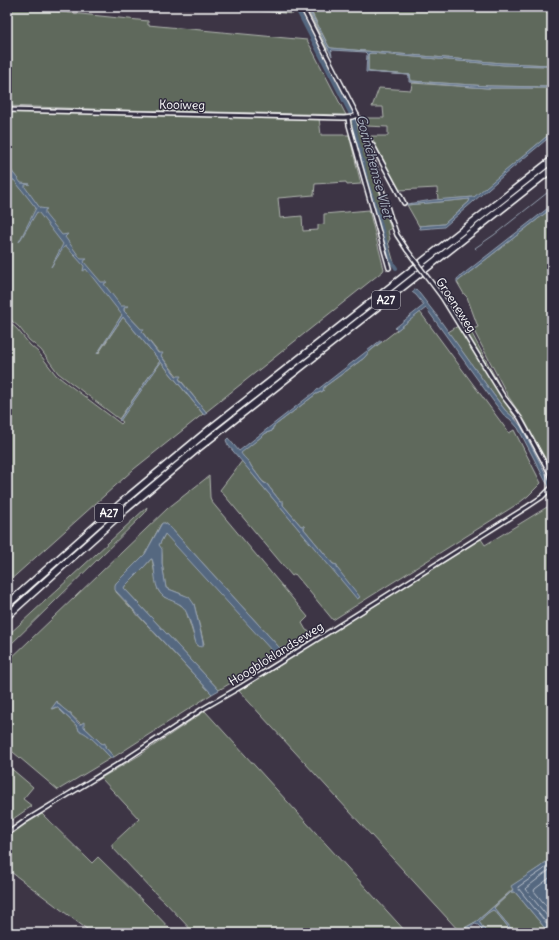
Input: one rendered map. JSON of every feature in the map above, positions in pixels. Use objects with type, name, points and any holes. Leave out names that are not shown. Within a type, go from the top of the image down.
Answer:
[{"type":"highway","name":"A27","points":[[7,605],[122,502],[210,428],[552,160]]},
{"type":"highway","name":"A27","points":[[7,616],[126,509],[202,444],[552,169]]},
{"type":"street","name":"Groeneweg","points":[[302,7],[353,117],[366,139],[390,219],[397,235],[442,297],[503,396],[520,418],[551,473],[552,479]]},
{"type":"street","name":"Kooiweg","points":[[7,110],[353,117]]},
{"type":"street","name":"Groeneweg","points":[[353,117],[349,125],[389,268]]},
{"type":"street","name":"Groeneweg","points":[[366,139],[370,141],[373,146],[404,203]]},
{"type":"street","name":"Hoogbloklandseweg","points":[[7,834],[25,821],[128,758],[204,708],[313,642],[527,507],[542,497],[551,488]]},
{"type":"green space","points":[[7,7],[52,7],[52,11],[148,21],[148,25],[307,40],[346,115],[7,106]]},
{"type":"green space","points":[[225,7],[290,7],[293,14]]},
{"type":"green space","points":[[306,7],[308,7],[329,49],[327,49]]},
{"type":"green space","points":[[309,7],[552,7],[552,65],[502,63],[331,48],[329,47]]},
{"type":"green space","points":[[371,53],[504,65],[552,66],[552,87],[488,86],[411,81],[410,75],[368,71],[368,54]]},
{"type":"green space","points":[[412,83],[487,88],[552,88],[552,132],[474,197],[438,200],[437,188],[399,190],[371,136],[388,136],[388,127],[366,126],[362,118],[384,118],[383,107],[372,107],[379,88],[411,90]]},
{"type":"green space","points":[[7,111],[319,118],[321,135],[349,135],[361,184],[347,185],[346,182],[315,184],[314,195],[278,198],[280,218],[302,216],[303,231],[318,230],[318,225],[324,224],[324,214],[369,210],[384,269],[206,412],[141,329],[124,311],[124,308],[120,308],[123,313],[98,354],[123,317],[160,361],[119,419],[58,373],[41,350],[29,340],[7,315]]},
{"type":"green space","points":[[356,118],[362,131],[391,229],[388,230],[390,239],[388,242],[394,263],[389,266],[350,125],[351,119]]},
{"type":"green space","points":[[470,199],[469,202],[444,224],[419,226],[407,205]]},
{"type":"green space","points":[[552,208],[552,472],[526,423],[508,396],[473,329],[478,327],[467,297],[457,282]]},
{"type":"green space","points":[[420,312],[509,433],[514,430],[541,483],[519,503],[333,620],[295,574],[292,576],[220,490],[242,461],[357,598],[359,598],[337,568],[337,565],[333,564],[304,529],[304,526],[301,526],[283,505],[283,502],[280,501],[268,485],[262,481],[240,453],[266,433],[272,431],[273,427],[316,394],[323,391],[324,387],[364,358],[369,352]]},
{"type":"green space","points":[[7,320],[38,352],[56,375],[121,424],[123,422],[120,420],[161,362],[203,414],[134,469],[7,583]]},
{"type":"green space","points":[[458,326],[517,421],[505,410],[448,332]]},
{"type":"green space","points":[[470,330],[502,390],[466,332]]},
{"type":"green space","points":[[209,476],[211,501],[308,617],[302,623],[306,630],[312,633],[286,649],[280,648],[169,526],[165,523],[161,524],[145,554],[116,583],[116,592],[212,694],[114,757],[105,747],[105,744],[101,743],[84,727],[83,723],[81,724],[57,701],[52,709],[57,707],[78,727],[79,730],[83,731],[91,738],[111,758],[58,790],[7,747],[7,662],[168,508]]},
{"type":"green space","points":[[552,504],[552,857],[512,886],[513,889],[477,921],[459,931],[239,691],[481,539],[485,545]]},
{"type":"green space","points":[[147,507],[145,513],[7,648],[7,636]]},
{"type":"green space","points":[[165,534],[275,652],[286,650],[219,690],[124,588],[152,559],[158,590],[164,597],[185,608],[197,646],[204,644],[194,604],[184,595],[166,588],[162,564],[162,552],[159,545]]},
{"type":"green space","points":[[205,711],[407,933],[194,933],[112,847],[112,844],[139,819],[101,778],[140,755]]},
{"type":"green space","points":[[7,765],[33,787],[23,799],[32,806],[7,823]]},
{"type":"green space","points":[[42,814],[92,863],[98,857],[174,933],[92,933],[7,869],[7,837]]},
{"type":"green space","points":[[511,892],[515,892],[549,933],[515,933],[494,908]]},
{"type":"green space","points":[[493,910],[513,933],[487,933],[479,922],[485,915]]},
{"type":"water","points":[[307,7],[329,47],[331,48],[502,63],[552,65],[504,65],[371,53],[368,54],[368,71],[370,72],[410,75],[411,81],[552,88],[487,88],[409,82],[409,75],[366,72],[367,54],[365,52],[332,50],[332,56]]},
{"type":"water","points":[[552,132],[552,135],[444,227],[420,229],[419,226],[444,224],[469,202],[470,199],[407,204],[433,200],[474,197]]},
{"type":"water","points":[[7,165],[21,183],[30,184],[25,185],[25,187],[40,208],[47,209],[45,210],[45,214],[62,235],[68,234],[65,237],[81,259],[87,259],[84,262],[101,282],[107,282],[104,284],[121,306],[128,306],[124,308],[124,311],[141,329],[144,329],[142,332],[158,353],[163,353],[161,356],[176,376],[181,376],[179,379],[207,413],[204,415],[161,362],[120,421],[119,420],[160,361],[123,317],[97,354],[122,315],[86,269],[83,271],[84,266],[66,246],[51,267],[63,244],[39,213],[37,212],[19,242],[36,208],[14,180],[11,180],[7,188],[11,177],[7,171]]},
{"type":"water","points":[[552,205],[552,208],[457,282],[457,279]]},
{"type":"water","points":[[416,289],[505,410],[521,426],[550,482],[550,487],[518,428],[496,405],[426,308],[397,330],[395,328],[424,305],[412,292]]},
{"type":"water","points":[[381,340],[382,341],[364,358],[324,387],[323,391],[316,394],[273,427],[272,431],[266,433],[241,453],[262,481],[267,484],[280,501],[283,501],[283,505],[301,526],[304,526],[304,529],[333,564],[337,565],[337,568],[360,597],[357,599],[228,445],[226,440],[228,438],[239,451]]},
{"type":"water","points":[[162,523],[169,526],[278,646],[280,648],[285,648],[286,650],[273,652],[165,534],[159,545],[162,549],[162,563],[166,588],[189,597],[194,604],[203,646],[201,647],[196,643],[184,608],[164,597],[160,593],[156,585],[152,559],[124,588],[219,690],[212,694],[115,590],[116,583],[145,554]]},
{"type":"water","points":[[57,701],[58,704],[71,713],[79,724],[84,722],[84,727],[101,743],[105,743],[105,747],[114,757],[111,758],[91,738],[79,731],[78,727],[59,709],[56,707],[51,709]]},
{"type":"water","points":[[552,857],[552,933],[549,933],[515,892],[511,892],[494,908],[515,933],[513,933],[493,910],[485,915],[479,922],[487,933],[475,924],[463,933],[457,933],[477,921],[513,890],[511,886],[540,867]]},
{"type":"waterway","name":"Gorinchemse Vliet","points":[[296,7],[354,120],[356,135],[368,185],[390,259],[396,268]]},
{"type":"waterway","points":[[476,249],[475,248],[494,235],[552,189]]}]
